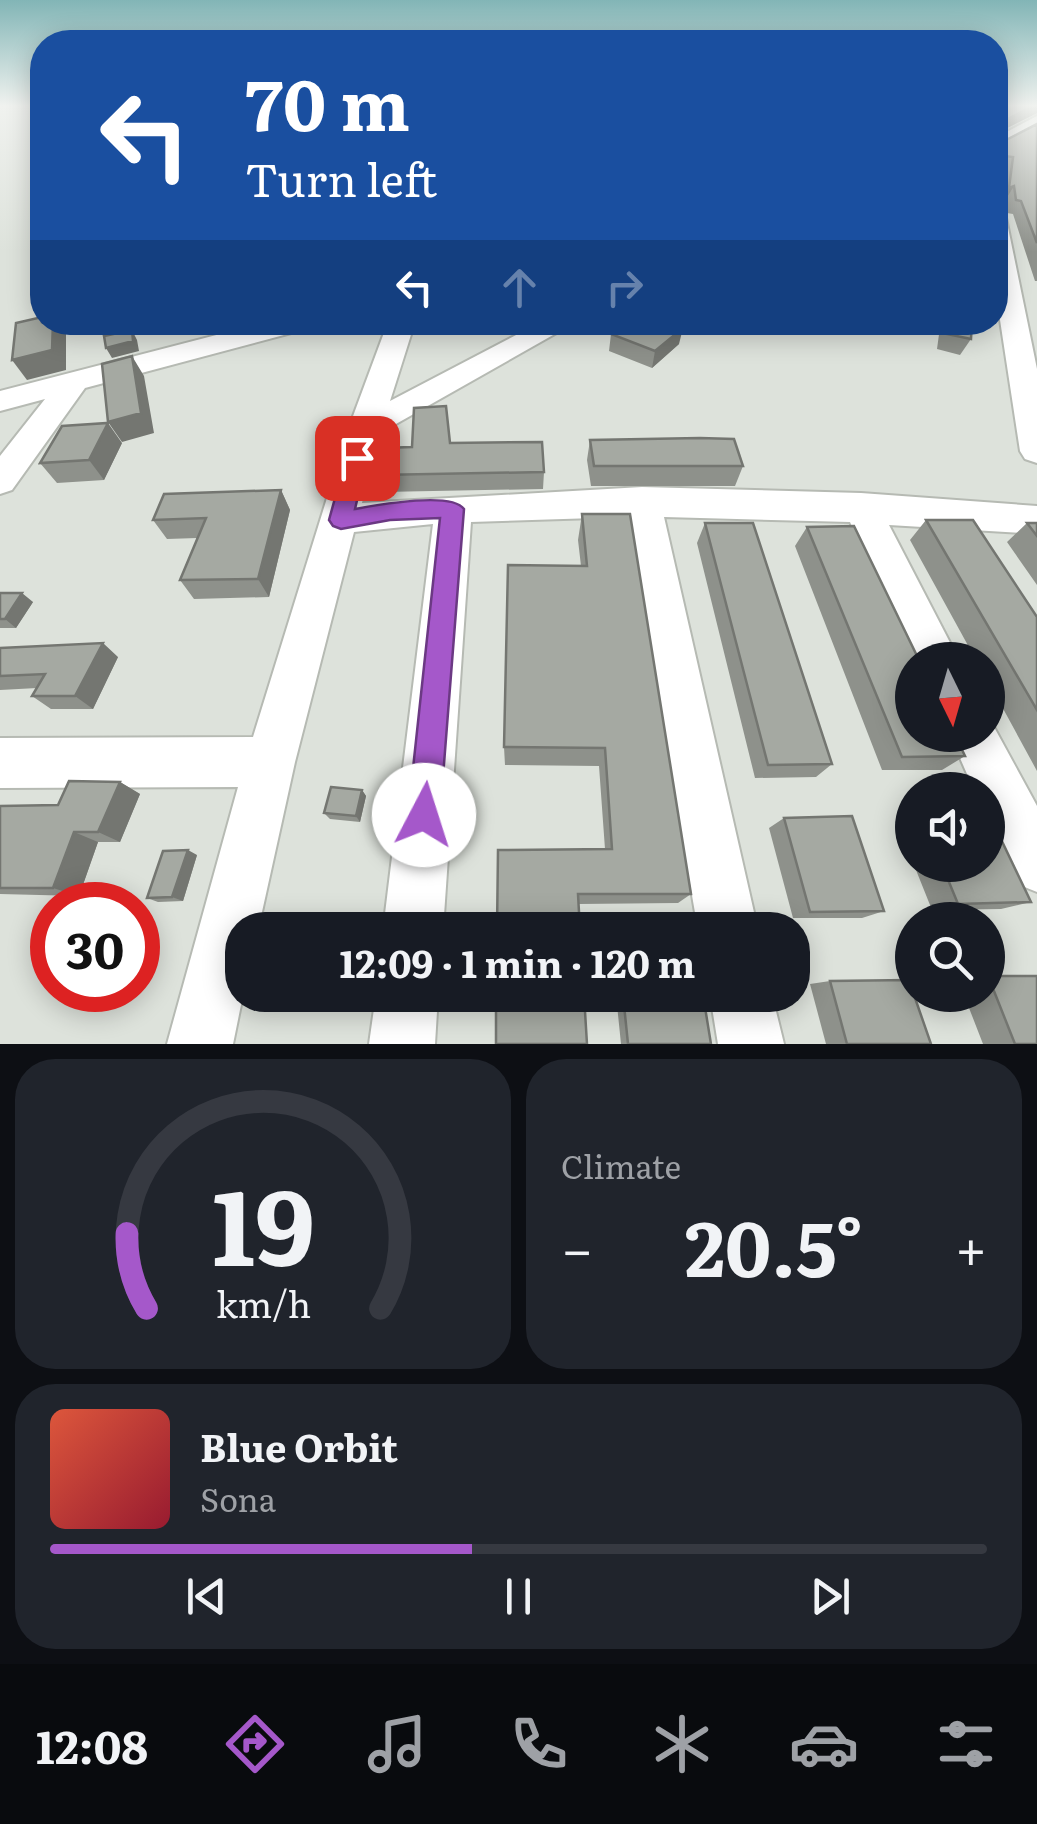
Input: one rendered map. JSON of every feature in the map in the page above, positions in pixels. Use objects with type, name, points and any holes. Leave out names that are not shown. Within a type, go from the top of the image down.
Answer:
[{"type":"street","points":[[1008,290],[1037,451]]},
{"type":"street","points":[[0,400],[252,335]]},
{"type":"street","points":[[200,1044],[270,762],[365,427],[397,335]]},
{"type":"street","points":[[365,427],[538,335]]},
{"type":"street","points":[[0,481],[75,381]]},
{"type":"street","points":[[341,520],[390,511],[642,501],[861,507],[1037,520]]},
{"type":"street","points":[[642,501],[724,912]]},
{"type":"street","points":[[861,507],[927,642]]},
{"type":"street","points":[[415,912],[452,509]]},
{"type":"street","points":[[982,752],[1037,864]]},
{"type":"street","points":[[0,764],[270,762]]},
{"type":"street","points":[[402,1044],[405,1012]]},
{"type":"street","points":[[744,1012],[750,1044]]},
{"type":"building","points":[[1008,154],[1037,154],[1037,243],[1021,201],[1016,200],[1014,186],[1009,188],[1013,157]]},
{"type":"building","points":[[30,320],[30,335],[53,335],[52,350],[12,360],[16,323]]},
{"type":"building","points":[[132,335],[133,341],[106,348],[104,336]]},
{"type":"building","points":[[614,335],[674,335],[655,351]]},
{"type":"building","points":[[132,356],[141,413],[108,422],[102,364]]},
{"type":"building","points":[[446,406],[450,443],[542,442],[544,472],[378,475],[381,448],[412,447],[414,408]]},
{"type":"building","points":[[108,423],[89,460],[40,463],[62,426]]},
{"type":"building","points":[[734,439],[743,466],[594,466],[590,440]]},
{"type":"building","points":[[281,490],[258,579],[180,580],[206,518],[153,520],[164,494]]},
{"type":"building","points":[[582,514],[630,514],[691,894],[578,894],[579,912],[497,912],[498,850],[612,849],[605,748],[504,747],[508,565],[587,566]]},
{"type":"building","points":[[926,520],[973,520],[1037,617],[1037,710],[1005,655],[1005,642],[997,642]]},
{"type":"building","points":[[705,523],[753,523],[832,764],[768,765]]},
{"type":"building","points":[[1027,523],[1037,523],[1037,536]]},
{"type":"building","points":[[854,526],[910,642],[895,642],[895,740],[807,527]]},
{"type":"building","points":[[0,593],[22,593],[5,619],[0,619]]},
{"type":"building","points":[[103,643],[75,696],[32,696],[45,674],[0,676],[0,648]]},
{"type":"building","points":[[900,752],[963,752],[965,756],[902,757]]},
{"type":"building","points":[[69,781],[120,782],[98,832],[74,832],[55,882],[30,882],[30,888],[0,888],[0,806],[58,805]]},
{"type":"building","points":[[331,787],[362,790],[356,816],[324,813]]},
{"type":"building","points":[[852,816],[884,911],[810,912],[784,818]]},
{"type":"building","points":[[1005,848],[1031,902],[1005,903],[957,902],[949,882],[1005,882]]},
{"type":"building","points":[[188,850],[172,897],[160,897],[160,882],[152,882],[163,851]]},
{"type":"building","points":[[1005,976],[1037,976],[1037,1044],[1015,1044],[1002,1012]]},
{"type":"building","points":[[895,980],[895,1012],[920,1012],[931,1044],[847,1044],[830,981]]},
{"type":"building","points":[[496,1012],[585,1012],[587,1044],[496,1044]]},
{"type":"building","points":[[625,1012],[706,1012],[711,1044],[628,1044]]},
{"type":"route","points":[[357,458],[341,520],[390,511],[452,509],[424,815]]}]
